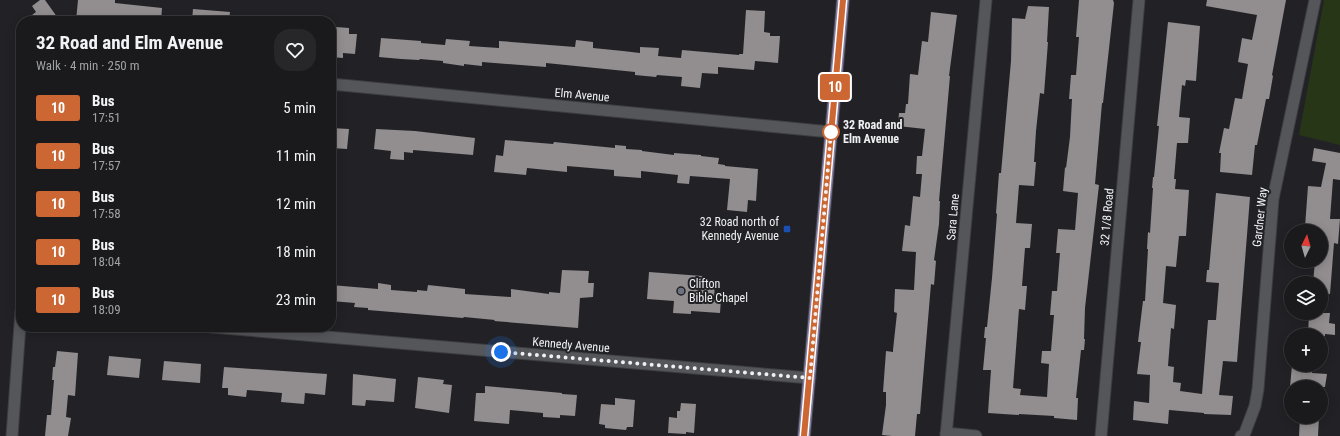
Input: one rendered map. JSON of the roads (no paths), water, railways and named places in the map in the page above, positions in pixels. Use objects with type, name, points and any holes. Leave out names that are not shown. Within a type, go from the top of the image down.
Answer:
[{"type":"main road","points":[[804,436],[843,0]]},
{"type":"street","name":"Sara Lane","points":[[946,434],[986,0]]},
{"type":"street","name":"32 1/8 Road","points":[[1101,436],[1138,0]]},
{"type":"street","name":"Gardner Way","points":[[1241,436],[1244,435],[1255,406],[1258,389],[1273,199],[1315,0]]},
{"type":"street","name":"Elm Avenue","points":[[336,84],[831,132]]},
{"type":"street","points":[[12,436],[19,332]]},
{"type":"street","name":"Kennedy Avenue","points":[[270,332],[810,378]]},
{"type":"street","points":[[946,434],[976,436]]},
{"type":"place","name":"32 Road and Elm Avenue","points":[[831,132]]},
{"type":"place","name":"32 Road north of Kennedy Avenue","points":[[787,229]]},
{"type":"place","name":"Clifton Bible Chapel","points":[[681,291]]}]
